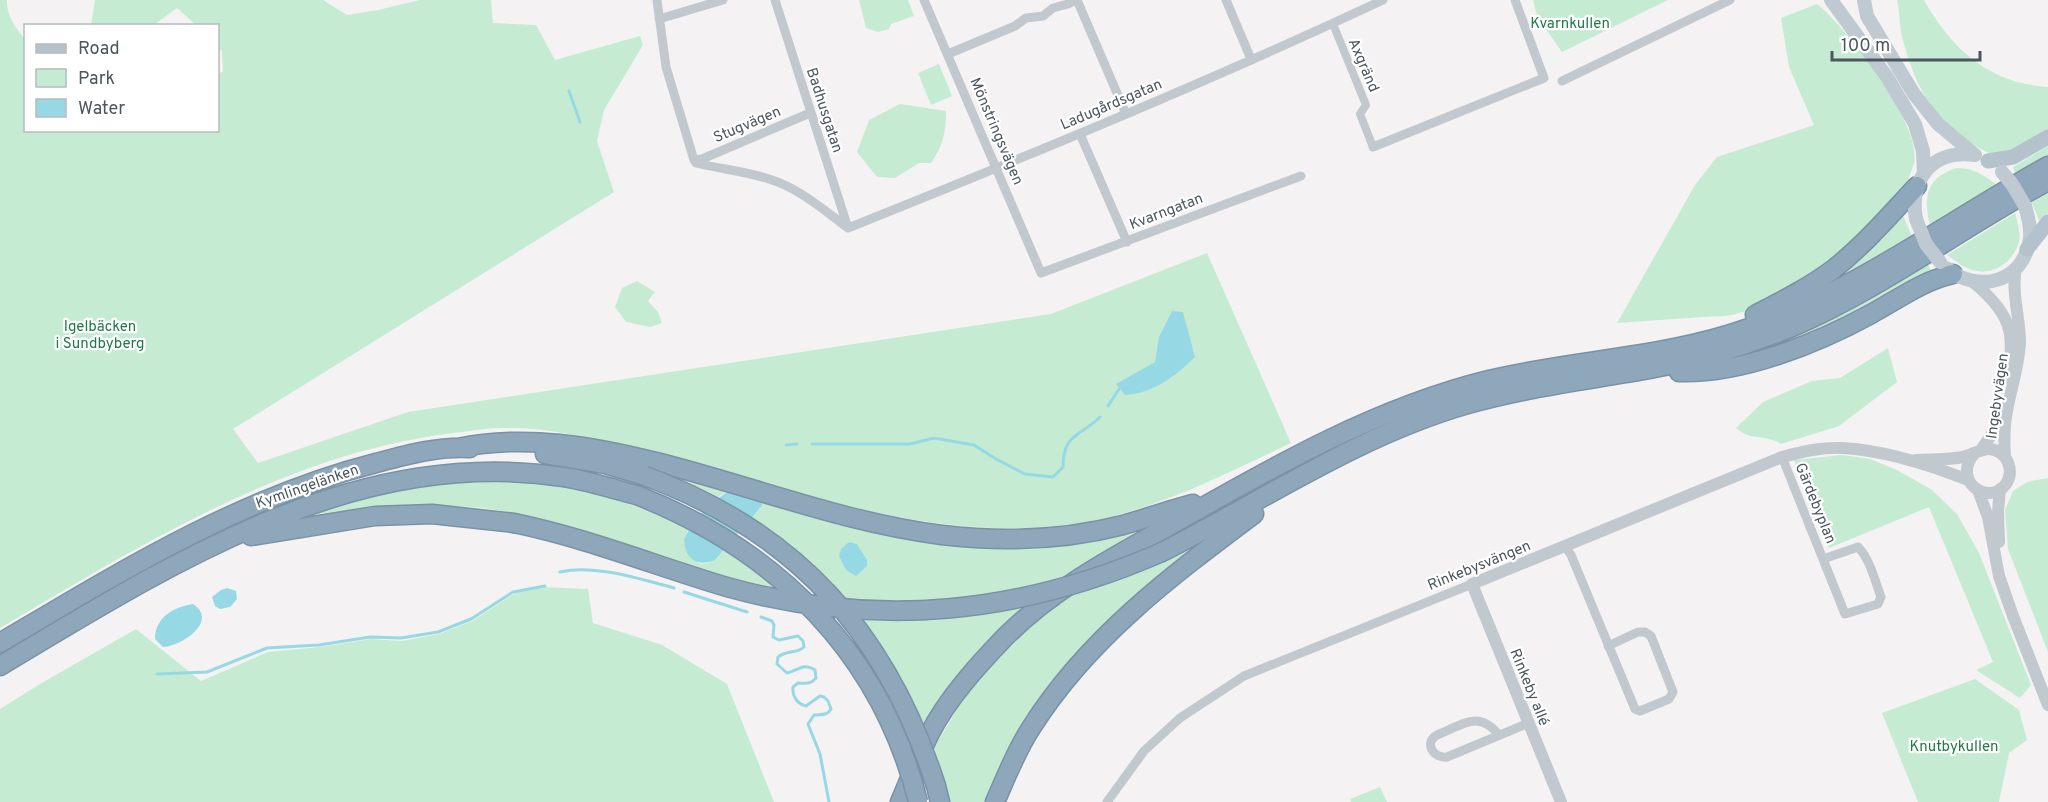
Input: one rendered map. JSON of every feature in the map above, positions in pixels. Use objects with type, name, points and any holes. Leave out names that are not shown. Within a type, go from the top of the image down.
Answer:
[{"type":"highway","points":[[900,802],[931,731],[965,683],[1006,637],[1034,611],[1074,581],[1223,495],[1331,438],[1418,401],[1511,375],[1663,352],[1706,342],[1765,322],[1815,301],[1877,268],[2048,166]]},
{"type":"highway","points":[[1706,342],[1786,300],[1834,268],[1861,245],[1920,179]]},
{"type":"highway","points":[[220,541],[375,516],[432,514],[514,523],[584,540],[701,579],[759,595],[814,606],[874,610],[952,609],[1021,598],[1107,575],[1161,552],[1311,472],[1426,418],[1468,404],[1528,390],[1650,369],[1711,355],[1790,327],[1884,279],[2048,181]]},
{"type":"highway","points":[[1650,369],[1681,372],[1711,370],[1781,353],[1839,331],[1941,276],[1947,268]]},
{"type":"highway","name":"Kymlingelänken","points":[[0,643],[160,550],[210,524],[255,503],[354,469],[396,458],[458,448],[565,456],[604,464],[648,468]]},
{"type":"highway","points":[[648,468],[911,530],[942,535],[1005,539],[1068,535],[1123,525],[1223,495]]},
{"type":"highway","points":[[648,468],[753,530],[782,551],[832,597],[868,643],[901,698],[918,734],[938,794]]},
{"type":"highway","name":"Kymlingelänken","points":[[0,666],[168,567],[220,541],[305,507],[379,485],[433,475],[493,471],[567,477],[639,496],[690,518],[769,569],[814,611],[850,655],[882,707],[908,765],[918,802]]},
{"type":"highway","points":[[995,802],[1030,729],[1069,675],[1103,638],[1169,579],[1311,472]]},
{"type":"main road","points":[[1831,0],[1887,76],[1915,124],[1925,159],[1914,198],[1916,219],[1926,244],[1947,268],[1973,282],[1999,280],[2016,268],[2027,249],[2048,222]]},
{"type":"main road","points":[[1864,0],[1867,16],[1914,94],[1938,124],[2002,172],[2012,184],[2025,206],[2030,226],[2027,249]]},
{"type":"main road","points":[[1920,179],[1930,166],[1946,157],[1964,154],[1981,158],[2013,157],[2048,137]]},
{"type":"street","points":[[657,0],[666,67],[696,163],[770,179],[806,196],[848,228]]},
{"type":"street","points":[[659,19],[723,0]]},
{"type":"street","name":"Badhusgatan","points":[[775,0],[848,228]]},
{"type":"street","name":"Mönstringsvägen","points":[[924,0],[1041,273]]},
{"type":"street","points":[[948,54],[1015,26],[1026,18],[1043,16],[1053,8],[1076,0],[1126,114]]},
{"type":"street","points":[[1226,0],[1251,59]]},
{"type":"street","name":"Ladugårdsgatan","points":[[848,228],[1080,134],[1288,45],[1382,0]]},
{"type":"street","points":[[1373,147],[1544,78],[1515,0]]},
{"type":"street","points":[[1562,81],[1730,0]]},
{"type":"street","name":"Axgränd","points":[[1333,24],[1366,105],[1360,114],[1373,147]]},
{"type":"street","name":"Stugvägen","points":[[694,160],[702,159],[810,113]]},
{"type":"street","points":[[1080,134],[1127,242]]},
{"type":"street","name":"Kvarngatan","points":[[1041,273],[1301,176]]},
{"type":"street","name":"Ingebyvägen","points":[[2005,457],[2004,436],[2007,410],[2018,364],[2019,317],[2014,282],[2016,268]]},
{"type":"street","name":"Ingebyvägen","points":[[1973,282],[2001,309],[2008,322],[2010,342],[2010,364],[1996,428],[1988,443],[1978,452]]},
{"type":"street","name":"Rinkebysvängen","points":[[1107,802],[1144,752],[1180,718],[1244,676],[1782,458],[1815,449],[1841,448],[1906,460],[1968,480],[1978,490],[1990,526],[1999,576],[2048,705]]},
{"type":"street","name":"Rinkebysvängen","points":[[1906,460],[1951,458],[1994,450],[2005,457]]},
{"type":"street","points":[[1968,480],[1966,469],[1970,459],[1978,452]]},
{"type":"street","points":[[1978,490],[1992,493],[2006,484],[2010,474],[2009,462],[2005,457]]},
{"type":"street","name":"Gärdebyplan","points":[[1782,458],[1845,614],[1878,604],[1881,597],[1863,552],[1858,547],[1823,559]]},
{"type":"street","points":[[2000,489],[1998,511],[2000,543],[2006,573],[2019,614],[2048,687]]},
{"type":"street","points":[[1565,546],[1571,555],[1608,646],[1635,709],[1640,711],[1669,699],[1673,692],[1650,636],[1646,632],[1638,632],[1608,646]]},
{"type":"street","name":"Rinkeby allé","points":[[1472,584],[1561,802]]},
{"type":"street","points":[[1499,735],[1486,722],[1475,720],[1432,738],[1431,749],[1436,756],[1441,758],[1499,735],[1529,723]]},
{"type":"green space","name":"Igelbäcken i Sundbyberg","points":[[0,0],[7,0],[10,16],[24,38],[24,132],[219,132],[219,73],[223,72],[222,50],[219,51],[219,24],[195,24],[177,8],[155,24],[91,24],[95,0],[323,0],[347,15],[420,0],[491,0],[493,23],[536,25],[555,60],[640,36],[643,45],[604,110],[597,141],[614,192],[233,429],[258,463],[408,412],[1051,314],[1207,253],[1291,443],[1198,486],[1126,513],[1056,526],[1011,528],[921,521],[876,513],[678,458],[572,434],[518,428],[473,431],[400,442],[338,458],[279,480],[165,533],[0,628]]},
{"type":"green space","points":[[859,0],[908,0],[914,16],[891,24],[889,29],[878,32],[866,28]]},
{"type":"green space","name":"Kvarnkullen","points":[[1533,0],[1668,0],[1562,52],[1537,16]]},
{"type":"green space","points":[[1897,0],[1924,0],[1947,34],[1960,48],[1990,71],[2008,79],[2048,87],[2048,131],[2018,150],[2003,155],[1986,152],[1959,135],[1935,111],[1912,69],[1902,36]]},
{"type":"green space","points":[[1817,4],[1863,54],[1895,102],[1907,125],[1914,146],[1914,163],[1902,189],[1881,216],[1834,260],[1756,306],[1726,316],[1617,323],[1695,185],[1717,157],[1814,125],[1789,67],[1781,18]]},
{"type":"green space","points":[[939,64],[952,96],[931,105],[918,73]]},
{"type":"green space","points":[[900,104],[946,111],[943,138],[931,163],[919,163],[895,178],[877,177],[857,152],[869,120]]},
{"type":"green space","points":[[2048,146],[2048,157],[2016,175],[2013,167]]},
{"type":"green space","points":[[1957,168],[1979,173],[1997,185],[1930,226],[1927,206],[1929,190],[1939,177]]},
{"type":"green space","points":[[2048,193],[2048,213],[2040,223],[2032,203]]},
{"type":"green space","points":[[1901,211],[1912,236],[1863,266],[1800,297]]},
{"type":"green space","points":[[2015,213],[2019,241],[2009,260],[2003,265],[1990,271],[1976,271],[1964,267],[1947,255]]},
{"type":"green space","points":[[1927,263],[1932,272],[1832,326],[1780,347],[1725,360]]},
{"type":"green space","points":[[637,281],[655,292],[648,301],[658,312],[662,323],[650,327],[626,322],[615,307],[622,288]]},
{"type":"green space","points":[[1888,348],[1897,382],[1839,426],[1781,444],[1747,435],[1736,428],[1763,402],[1812,381],[1840,378]]},
{"type":"green space","points":[[1842,455],[1870,459],[1897,470],[1932,490],[1957,514],[1979,553],[2031,685],[2020,698],[1976,670],[1993,662],[1929,507],[1829,548],[1794,460]]},
{"type":"green space","points":[[630,462],[731,489],[717,498],[675,478]]},
{"type":"green space","points":[[2048,478],[2048,652],[2008,549],[2005,510],[2013,491],[2027,482]]},
{"type":"green space","points":[[485,480],[573,489],[598,494],[638,507],[689,529],[684,539],[698,563],[713,560],[725,549],[777,589],[706,571],[567,526],[496,510],[469,507],[414,507],[359,512],[278,524],[322,509],[426,484]]},
{"type":"green space","points":[[762,498],[966,544],[1168,517],[1058,579],[924,729],[893,667],[853,611],[805,562],[751,518],[762,507]]},
{"type":"green space","points":[[1221,529],[1124,609],[987,802],[948,802],[934,748],[982,673],[1019,635],[1065,596],[1156,542],[1165,559]]},
{"type":"green space","points":[[544,587],[588,589],[593,623],[662,645],[727,684],[774,802],[0,802],[0,709],[136,629],[201,681],[268,652],[371,639],[402,641],[439,634],[472,621],[514,594]]},
{"type":"green space","name":"Knutbykullen","points":[[1975,679],[2019,710],[2027,740],[2009,753],[1999,802],[1918,802],[1882,713]]},
{"type":"green space","points":[[1380,787],[1387,802],[1351,802],[1350,799]]},
{"type":"water","points":[[1172,311],[1183,312],[1195,357],[1180,371],[1154,388],[1125,395],[1116,384],[1155,362],[1159,337]]},
{"type":"water","points":[[737,486],[762,498],[762,506],[715,560],[703,563],[693,560],[687,552],[684,539],[689,530],[706,509]]},
{"type":"water","points":[[849,542],[857,544],[867,560],[867,566],[856,576],[846,570],[839,556],[841,549]]},
{"type":"water","points":[[227,588],[236,591],[237,599],[230,607],[220,609],[215,606],[212,597]]},
{"type":"water","points":[[193,604],[200,611],[202,618],[200,625],[188,637],[171,646],[163,647],[155,639],[162,619],[179,608]]},
{"type":"waterway","points":[[569,91],[580,122]]},
{"type":"waterway","points":[[1108,406],[1119,389]]},
{"type":"waterway","points":[[812,444],[910,444],[934,438],[974,445],[1025,474],[1053,477],[1063,467],[1069,442],[1100,417]]},
{"type":"waterway","points":[[786,445],[797,444]]},
{"type":"waterway","points":[[560,572],[602,571],[674,588]]},
{"type":"waterway","points":[[157,674],[207,672],[267,648],[319,645],[370,637],[401,638],[438,632],[471,619],[513,592],[545,586]]},
{"type":"waterway","points":[[684,592],[747,612]]},
{"type":"waterway","points":[[761,617],[772,621],[773,637],[779,640],[798,636],[803,641],[804,647],[798,651],[784,653],[778,657],[777,664],[787,673],[804,667],[815,670],[816,678],[812,682],[798,683],[793,687],[796,699],[806,706],[820,696],[824,697],[831,709],[826,714],[814,715],[808,724],[820,754],[829,802]]}]
